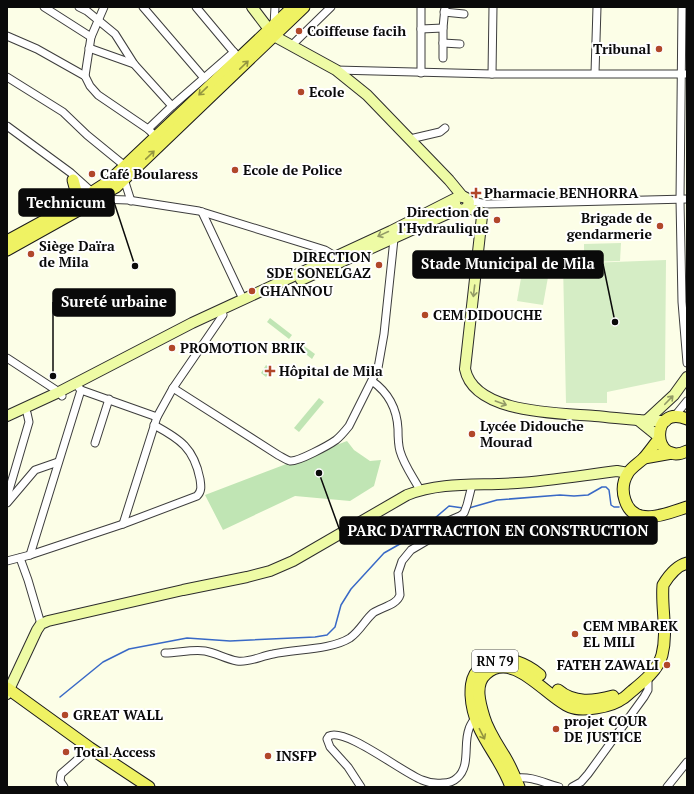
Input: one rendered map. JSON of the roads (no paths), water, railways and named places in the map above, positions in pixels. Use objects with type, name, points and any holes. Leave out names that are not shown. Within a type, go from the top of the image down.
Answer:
[{"type":"main road","points":[[252,7],[272,30],[291,46],[336,70],[367,95],[442,174],[461,202]]},
{"type":"main road","points":[[7,241],[74,204],[116,187],[293,7]]},
{"type":"main road","points":[[7,250],[92,196],[125,166],[152,133],[236,55],[304,7]]},
{"type":"main road","points":[[73,180],[76,190],[74,204]]},
{"type":"main road","points":[[7,416],[61,394],[80,389],[181,335],[394,239],[461,202]]},
{"type":"main road","points":[[7,422],[28,413],[179,329],[335,256],[461,202],[484,208],[465,369],[473,386],[493,400],[523,410],[643,420],[670,419],[679,416],[687,419]]},
{"type":"main road","points":[[643,420],[674,396],[687,377]]},
{"type":"main road","points":[[670,419],[661,428],[659,438],[644,458],[628,473],[624,486],[624,495],[626,504],[632,511],[640,516],[656,516],[687,507]]},
{"type":"main road","points":[[643,420],[659,438],[666,450],[678,454],[687,451]]},
{"type":"main road","points":[[644,458],[672,453]]},
{"type":"main road","points":[[138,787],[86,752],[7,692],[36,630],[41,624],[54,619],[270,571],[293,561],[407,495],[420,490],[446,485],[526,483],[618,471],[628,473]]},
{"type":"main road","name":"RN 79","points":[[515,784],[484,718],[479,692],[480,682],[485,674],[493,669],[502,668],[518,671],[529,676],[556,699],[569,707],[579,709],[589,709],[622,700],[647,677],[660,662],[664,649],[663,585],[675,570],[687,563]]},
{"type":"main road","name":"RN 79","points":[[515,784],[501,766],[479,730],[475,718],[471,687],[473,678],[482,667],[492,661],[504,660],[525,665],[534,670],[560,692],[575,700],[602,699],[630,693]]},
{"type":"main road","points":[[19,701],[149,787]]},
{"type":"street","points":[[44,7],[91,37]]},
{"type":"street","points":[[79,7],[87,11],[115,34],[134,64],[172,106]]},
{"type":"street","points":[[85,76],[91,37],[104,7]]},
{"type":"street","points":[[143,7],[204,78]]},
{"type":"street","points":[[7,36],[37,49],[85,76],[90,86],[98,95],[152,133],[172,106],[204,78],[236,55],[196,7]]},
{"type":"street","points":[[272,30],[275,7]]},
{"type":"street","points":[[291,46],[331,7]]},
{"type":"street","points":[[421,7],[421,73]]},
{"type":"street","points":[[492,74],[493,7]]},
{"type":"street","points":[[595,74],[598,7]]},
{"type":"street","points":[[682,7],[685,74],[684,302],[687,363]]},
{"type":"street","points":[[443,58],[444,10],[464,14]]},
{"type":"street","points":[[421,29],[443,28]]},
{"type":"street","points":[[444,43],[460,44]]},
{"type":"street","points":[[89,48],[134,64]]},
{"type":"street","points":[[336,70],[492,74],[685,74]]},
{"type":"street","points":[[7,77],[62,112],[125,166]]},
{"type":"street","points":[[7,126],[71,174],[92,196]]},
{"type":"street","points":[[410,139],[440,132],[445,128]]},
{"type":"street","points":[[7,132],[73,180],[92,196],[202,212],[325,250],[335,256]]},
{"type":"street","points":[[124,179],[131,201]]},
{"type":"street","points":[[484,208],[684,199]]},
{"type":"street","points":[[202,212],[243,299]]},
{"type":"street","points":[[173,388],[278,455],[290,461],[318,451],[336,441],[349,426],[378,368],[384,334],[394,239]]},
{"type":"street","points":[[123,524],[157,418],[173,388],[223,315]]},
{"type":"street","points":[[7,358],[61,394]]},
{"type":"street","points":[[372,381],[381,387],[388,396],[394,409],[398,427],[398,446],[420,490]]},
{"type":"street","points":[[30,555],[80,389],[157,418]]},
{"type":"street","points":[[95,443],[109,400]]},
{"type":"street","points":[[670,419],[687,401]]},
{"type":"street","points":[[7,497],[29,422],[28,413]]},
{"type":"street","points":[[7,561],[30,555],[123,524],[197,496],[201,489],[198,472],[195,462],[186,446],[175,437],[154,425]]},
{"type":"street","points":[[7,503],[35,470],[58,462]]},
{"type":"street","points":[[165,653],[205,651],[237,661],[246,661],[273,654],[321,647],[345,640],[356,633],[370,616],[394,603],[399,598],[398,572],[402,561],[411,550],[428,540],[446,522],[464,513],[468,505],[472,485]]},
{"type":"street","points":[[20,558],[41,624]]},
{"type":"street","points":[[572,787],[581,782],[588,774],[636,710],[648,690],[647,677]]},
{"type":"street","points":[[361,787],[348,767],[330,747],[327,739],[329,736],[337,734],[358,742],[420,780],[432,784],[449,783],[457,779],[462,772],[465,763],[466,742],[469,728],[475,718]]},
{"type":"street","points":[[64,787],[60,781],[61,774],[86,752]]},
{"type":"street","points":[[667,787],[687,762]]},
{"type":"street","points":[[515,784],[529,777],[542,784],[559,787]]},
{"type":"waterway","points":[[469,508],[497,500],[560,495],[588,495],[602,487],[606,487],[609,490],[611,505],[614,507],[619,507]]},
{"type":"waterway","points":[[60,697],[103,662],[129,649],[187,638],[230,641],[315,637],[327,635],[335,627],[341,605],[351,589],[384,553],[414,536],[449,506],[463,508]]},
{"type":"place","name":"Coiffeuse facih","points":[[299,31]]},
{"type":"place","name":"Tribunal","points":[[659,49]]},
{"type":"place","name":"Ecole","points":[[301,92]]},
{"type":"place","name":"Ecole de Police","points":[[235,170]]},
{"type":"place","name":"Café Boularess","points":[[92,174]]},
{"type":"place","name":"Pharmacie BENHORRA","points":[[476,193]]},
{"type":"place","name":"Direction de l'Hydraulique","points":[[497,220]]},
{"type":"place","name":"Brigade de gendarmerie","points":[[660,226]]},
{"type":"place","name":"Siège Daïra de Mila","points":[[31,254]]},
{"type":"place","name":"DIRECTION SDE SONELGAZ","points":[[379,265]]},
{"type":"place","name":"Technicum","points":[[135,266]]},
{"type":"place","name":"GHANNOU","points":[[252,291]]},
{"type":"place","name":"CEM DIDOUCHE","points":[[425,315]]},
{"type":"place","name":"Stade Municipal de Mila","points":[[615,322]]},
{"type":"place","name":"PROMOTION BRIK","points":[[172,348]]},
{"type":"place","name":"Hôpital de Mila","points":[[270,371]]},
{"type":"place","name":"Sureté urbaine","points":[[53,376]]},
{"type":"place","name":"Lycée Didouche Mourad","points":[[472,434]]},
{"type":"place","name":"PARC D'ATTRACTION EN CONSTRUCTION","points":[[319,473]]},
{"type":"place","name":"CEM MBAREK EL MILI","points":[[575,634]]},
{"type":"place","name":"FATEH ZAWALI","points":[[667,665]]},
{"type":"place","name":"GREAT WALL","points":[[65,715]]},
{"type":"place","name":"projet COUR DE JUSTICE","points":[[556,729]]},
{"type":"place","name":"Total Access","points":[[66,752]]},
{"type":"place","name":"INSFP","points":[[268,756]]}]
